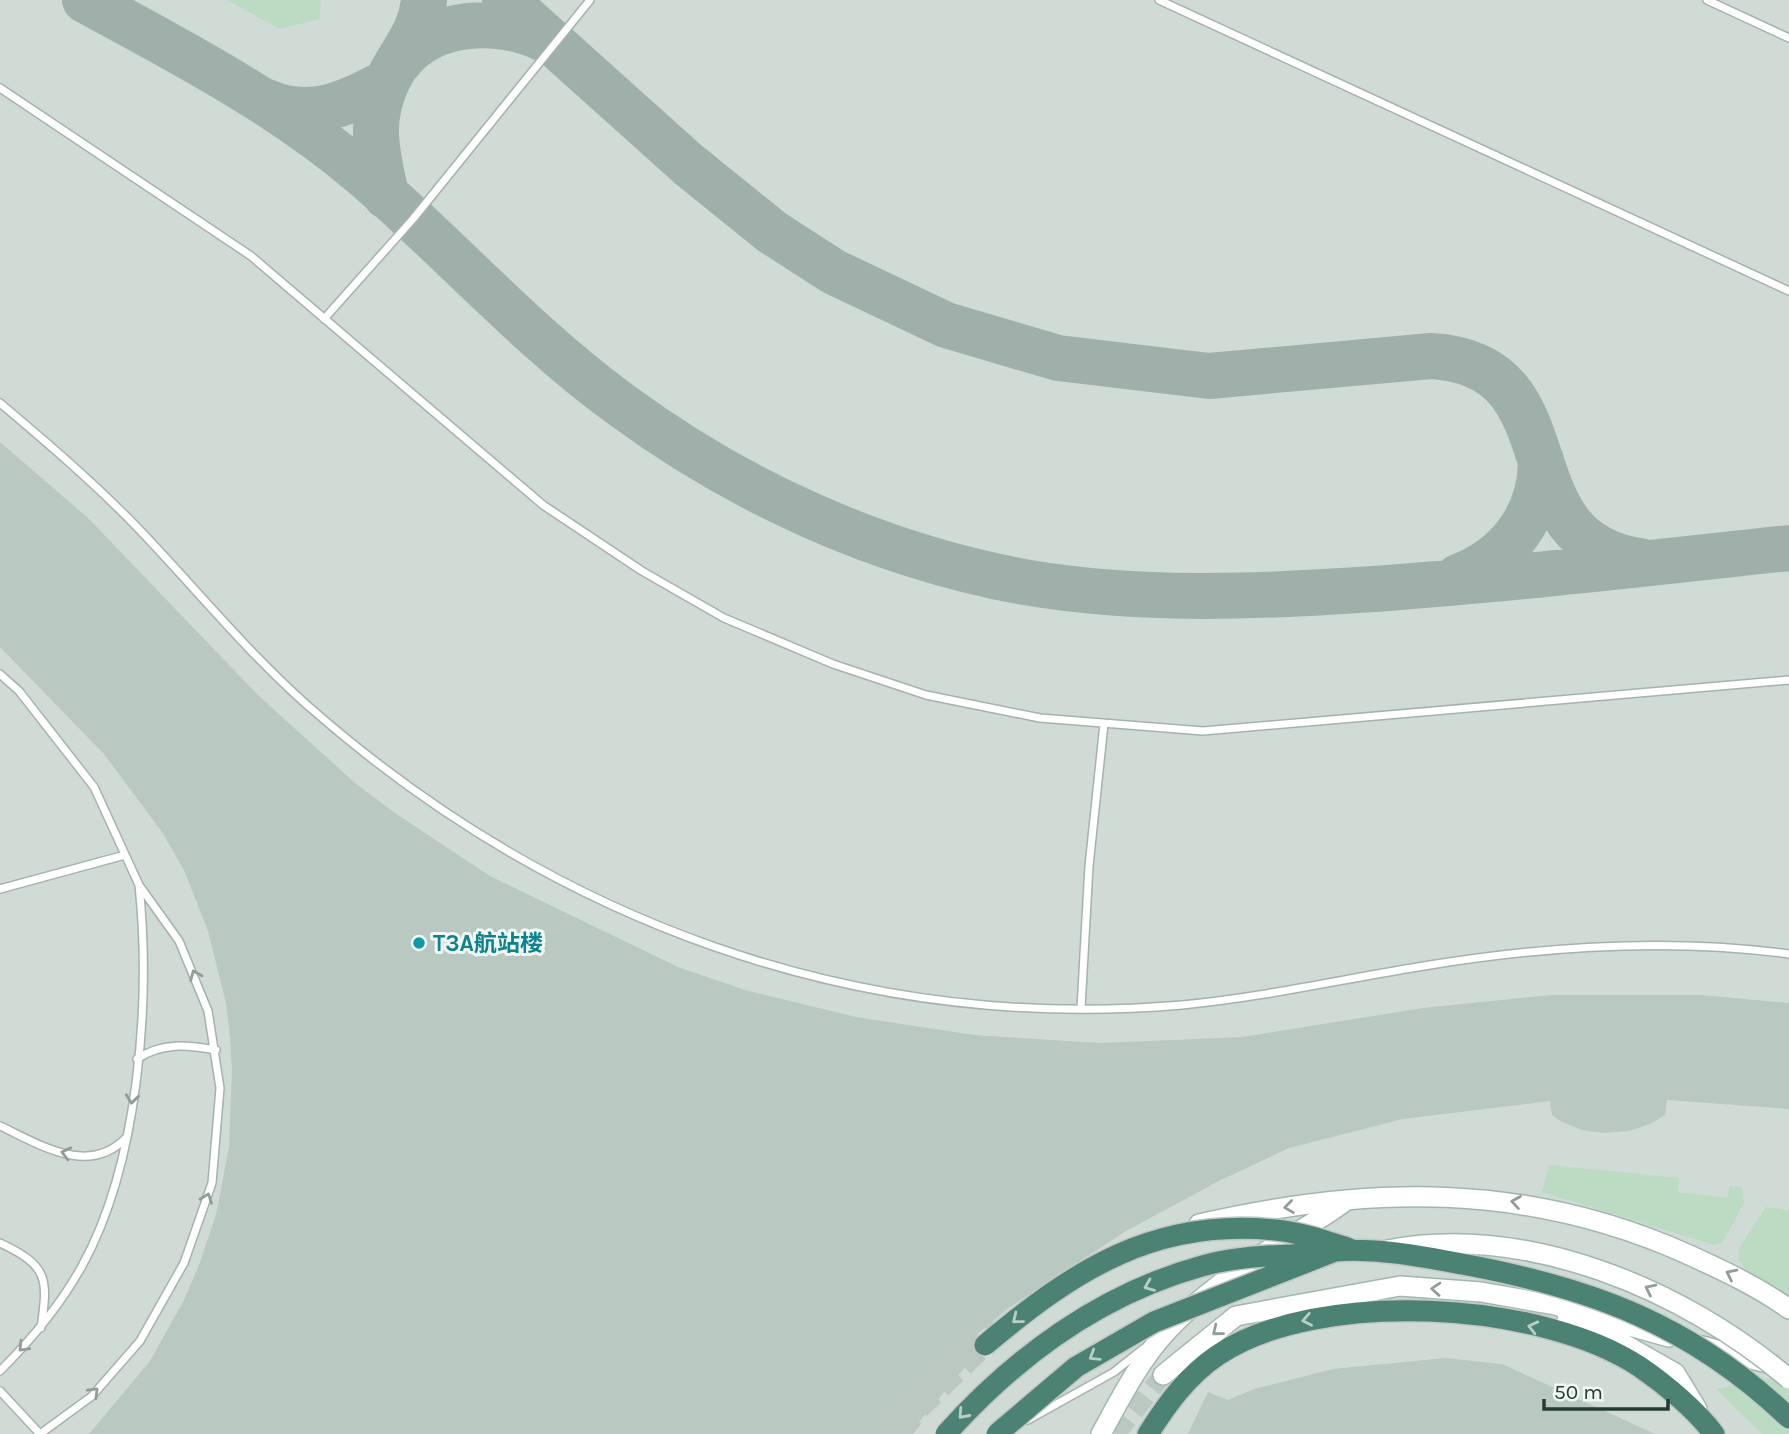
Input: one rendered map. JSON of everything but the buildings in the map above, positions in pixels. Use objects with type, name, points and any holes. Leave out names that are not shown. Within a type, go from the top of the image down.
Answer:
[{"type":"highway","points":[[985,1345],[1020,1316],[1103,1259],[1154,1240],[1209,1229],[1274,1230],[1344,1251]]},
{"type":"highway","points":[[946,1434],[971,1405],[1028,1354],[1088,1314],[1144,1287],[1203,1265],[1237,1259],[1385,1250],[1535,1278],[1608,1303],[1703,1347],[1766,1396],[1789,1419]]},
{"type":"highway","points":[[1000,1434],[1076,1367],[1144,1327],[1344,1251]]},
{"type":"highway","points":[[1148,1434],[1189,1379],[1218,1355],[1256,1335],[1302,1320],[1395,1309],[1502,1319],[1576,1337],[1639,1366],[1713,1432]]},
{"type":"main road","points":[[1047,1287],[1145,1237],[1238,1215],[1389,1197],[1475,1197],[1581,1214],[1650,1238],[1738,1278],[1789,1309]]},
{"type":"main road","points":[[1101,1434],[1166,1332],[1209,1292],[1279,1243],[1318,1223],[1344,1202]]},
{"type":"main road","points":[[1385,1250],[1445,1242],[1499,1248],[1571,1262],[1641,1285],[1705,1317],[1789,1379]]},
{"type":"main road","points":[[1163,1376],[1236,1316],[1400,1286],[1481,1292],[1555,1306],[1789,1368]]},
{"type":"main road","points":[[1481,1292],[1610,1336],[1646,1354],[1675,1373],[1713,1432]]},
{"type":"lane","points":[[324,319],[412,219],[590,0]]},
{"type":"lane","points":[[1159,0],[1789,291]]},
{"type":"lane","points":[[1707,0],[1789,38]]},
{"type":"lane","points":[[0,88],[251,256],[543,505],[642,571],[724,618],[833,664],[926,695],[1040,719],[1203,731],[1789,680]]},
{"type":"lane","points":[[0,403],[132,523],[250,651],[307,705],[415,793],[497,845],[645,921],[751,961],[907,996],[973,1004],[1081,1008],[1181,1005],[1253,996],[1428,965],[1562,949],[1653,946],[1789,954]]},
{"type":"lane","points":[[0,674],[19,691],[94,787],[139,885],[179,941],[196,976],[216,1050],[220,1088],[212,1184],[184,1263],[140,1341],[92,1396],[40,1434],[0,1391]]},
{"type":"lane","points":[[1081,1008],[1089,866],[1104,723]]},
{"type":"lane","points":[[0,889],[125,855]]},
{"type":"lane","points":[[0,1371],[41,1329],[83,1264],[112,1199],[127,1136],[137,1059],[145,938],[139,885]]},
{"type":"lane","points":[[137,1059],[166,1046],[216,1050]]},
{"type":"lane","points":[[0,1126],[48,1148],[88,1157],[104,1155],[127,1136]]},
{"type":"lane","points":[[0,1243],[28,1260],[41,1273],[47,1289],[41,1329]]},
{"type":"lane","points":[[1000,1434],[1114,1371],[1166,1332]]},
{"type":"shaded area","points":[[0,0],[1789,0],[1789,1434],[0,1434]]},
{"type":"green space","points":[[226,0],[321,0],[319,19],[280,29]]},
{"type":"green space","points":[[1549,1165],[1679,1178],[1678,1192],[1728,1198],[1729,1186],[1742,1187],[1744,1203],[1722,1243],[1714,1245],[1542,1192]]},
{"type":"green space","points":[[1766,1207],[1789,1210],[1789,1299],[1750,1274],[1738,1260],[1739,1248]]},
{"type":"green space","points":[[1789,1378],[1789,1434],[1762,1434],[1716,1389],[1764,1379]]},
{"type":"taxiway","points":[[85,0],[230,80],[333,150],[397,204],[553,351],[666,436],[762,492],[812,516],[916,555],[1024,582],[1068,588],[1111,593],[1242,596],[1426,585],[1789,548]]},
{"type":"taxiway","points":[[386,196],[376,140],[377,113],[391,73],[414,34],[424,0]]},
{"type":"taxiway","points":[[505,0],[689,165],[772,232],[834,272],[946,325],[1058,358],[1209,376],[1431,356],[1477,366],[1507,389],[1526,419],[1551,489],[1569,522],[1596,547],[1640,561]]},
{"type":"taxiway","points":[[399,62],[429,37],[467,26],[507,27],[544,39]]},
{"type":"taxiway","points":[[267,102],[299,110],[314,110],[344,103],[387,82]]},
{"type":"taxiway","points":[[1458,577],[1492,558],[1519,532],[1535,499],[1541,460]]},
{"type":"tunnel","points":[[886,1434],[931,1383],[995,1325]]},
{"type":"tunnel","points":[[900,1434],[921,1407],[985,1345]]},
{"type":"tunnel","points":[[1116,1434],[1163,1375]]},
{"type":"place","name":"T3A航站楼","points":[[419,943]]}]
